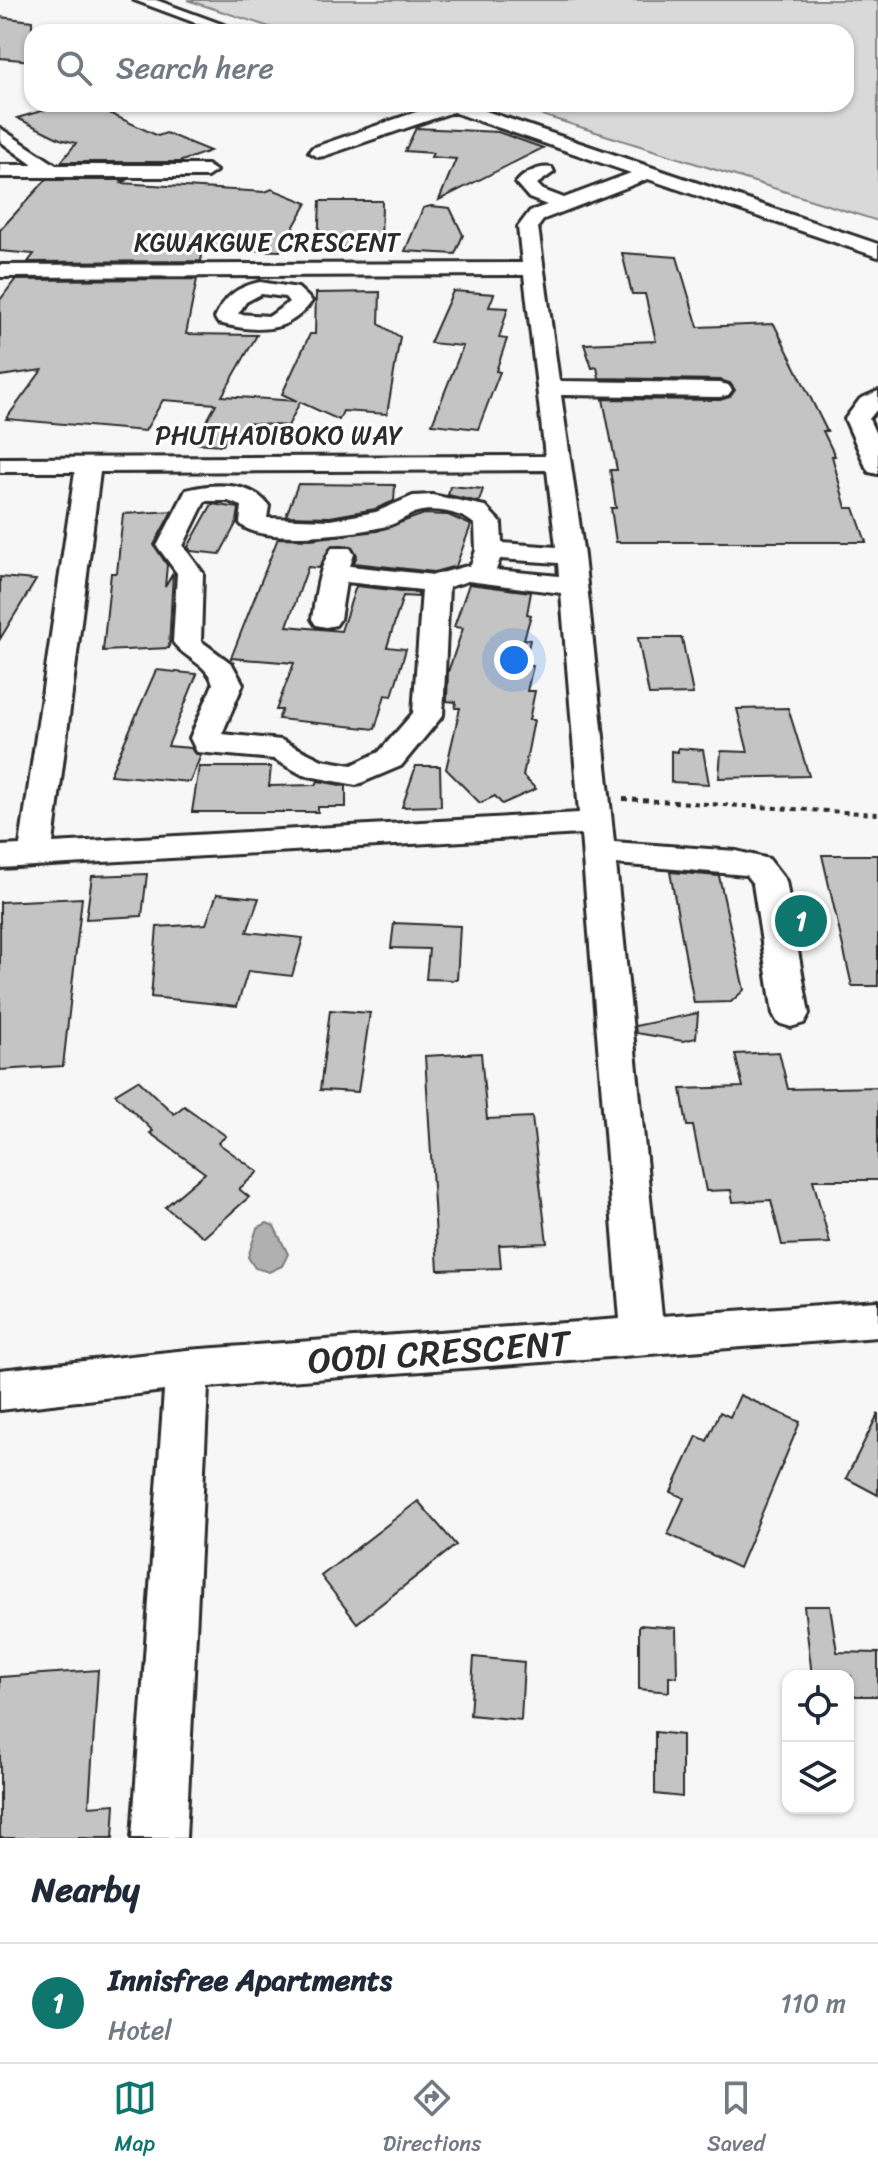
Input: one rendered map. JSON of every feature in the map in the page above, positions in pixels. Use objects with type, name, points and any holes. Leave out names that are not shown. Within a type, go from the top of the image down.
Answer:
[{"type":"street","points":[[141,0],[212,24]]},
{"type":"street","points":[[400,112],[418,118]]},
{"type":"street","points":[[318,152],[433,112]]},
{"type":"street","points":[[471,112],[878,251]]},
{"type":"street","points":[[0,133],[52,171]]},
{"type":"street","points":[[0,171],[207,171]]},
{"type":"street","points":[[545,172],[529,178],[525,183],[528,189],[565,205]]},
{"type":"street","points":[[643,1336],[571,556],[528,227],[537,215],[649,172]]},
{"type":"street","name":"KGWAKGWE CRESCENT","points":[[0,271],[258,279],[533,269]]},
{"type":"street","points":[[551,388],[720,390]]},
{"type":"street","points":[[878,398],[868,404],[857,419],[878,467]]},
{"type":"street","name":"PHUTHADIBOKO WAY","points":[[0,465],[559,463]]},
{"type":"street","points":[[35,856],[88,466]]},
{"type":"street","points":[[436,583],[428,715],[390,759],[356,775],[314,768],[281,750],[223,743],[208,745],[205,738],[228,684],[227,675],[187,642],[190,573],[170,546],[191,499],[202,494],[245,496],[256,506],[253,521],[259,525],[330,528],[383,519],[413,504],[432,503],[476,511],[488,523],[485,564]]},
{"type":"street","points":[[326,619],[334,573],[352,523]]},
{"type":"street","points":[[334,573],[436,583],[485,564],[571,556]]},
{"type":"street","points":[[485,564],[574,586]]},
{"type":"street","points":[[0,857],[595,824],[757,867],[769,881],[791,1014]]},
{"type":"street","name":"OODI CRESCENT","points":[[0,1390],[187,1369],[878,1319]]},
{"type":"street","points":[[159,1838],[187,1369]]},
{"type":"path","points":[[595,824],[878,814]]},
{"type":"shaded area","points":[[187,0],[878,0],[878,221],[532,112],[854,112],[854,24],[260,24]]},
{"type":"shaded area","points":[[267,1223],[274,1226],[288,1254],[282,1266],[269,1272],[255,1268],[248,1257],[257,1228]]},
{"type":"building","points":[[0,17],[32,21],[32,24],[24,24],[24,60],[0,58]]},
{"type":"building","points":[[38,112],[107,112],[158,136],[166,133],[210,151],[179,162],[61,162],[76,143],[60,139],[17,118]]},
{"type":"building","points":[[416,128],[498,132],[543,148],[439,200],[456,159],[405,151]]},
{"type":"building","points":[[46,180],[128,180],[120,183],[265,192],[272,189],[307,203],[280,251],[203,249],[201,261],[28,262],[34,254],[0,251],[0,230]]},
{"type":"building","points":[[320,201],[382,201],[381,250],[318,246]]},
{"type":"building","points":[[423,208],[450,208],[463,235],[455,254],[405,251]]},
{"type":"building","points":[[622,253],[677,257],[698,327],[774,324],[827,431],[823,431],[835,456],[832,456],[846,508],[854,508],[866,542],[616,542],[611,508],[616,508],[610,470],[617,470],[603,399],[720,400],[730,397],[735,390],[730,383],[720,380],[599,378],[597,367],[592,368],[584,344],[656,341],[645,294],[632,294]]},
{"type":"building","points":[[197,279],[186,334],[257,335],[222,396],[297,401],[282,394],[310,334],[315,334],[316,293],[380,292],[379,324],[400,337],[387,414],[343,411],[339,420],[300,402],[288,426],[246,423],[240,436],[228,435],[223,445],[195,443],[216,404],[163,400],[145,431],[6,419],[42,370],[0,376],[0,300],[15,280]]},
{"type":"building","points":[[453,291],[494,294],[489,307],[508,308],[499,338],[507,339],[496,371],[500,372],[478,429],[432,424],[463,346],[430,343]]},
{"type":"building","points":[[298,484],[395,485],[394,501],[375,509],[330,517],[286,516]]},
{"type":"building","points":[[450,486],[483,489],[479,502],[448,495]]},
{"type":"building","points":[[212,504],[239,508],[237,522],[220,554],[191,551],[188,547]]},
{"type":"building","points":[[172,511],[154,545],[167,565],[165,587],[173,573],[169,648],[103,651],[111,573],[117,573],[123,514]]},
{"type":"building","points":[[424,514],[448,515],[471,525],[456,566],[434,572],[354,563],[357,555],[352,546],[332,545],[319,568],[308,567],[287,626],[341,631],[356,586],[419,593],[418,597],[403,596],[387,647],[406,649],[392,696],[385,695],[375,729],[278,719],[282,710],[276,710],[294,663],[231,658],[278,538],[311,539],[377,531]]},
{"type":"building","points":[[0,577],[36,580],[0,639]]},
{"type":"building","points":[[469,584],[531,592],[527,614],[531,615],[524,639],[530,640],[524,665],[533,666],[527,691],[535,691],[529,720],[534,720],[523,776],[536,789],[502,804],[495,796],[480,803],[446,769],[460,708],[455,708],[456,702],[447,701],[448,672],[463,628],[454,627]]},
{"type":"building","points":[[638,638],[682,638],[693,694],[649,695]]},
{"type":"building","points":[[156,670],[197,674],[168,746],[191,748],[201,755],[190,782],[110,775]]},
{"type":"building","points":[[788,708],[809,776],[719,778],[721,751],[748,752],[737,709]]},
{"type":"building","points":[[678,748],[703,750],[709,784],[671,782],[671,751],[678,752]]},
{"type":"building","points":[[416,766],[440,766],[441,806],[402,807]]},
{"type":"building","points":[[199,767],[271,767],[269,786],[316,785],[318,781],[346,786],[346,807],[318,807],[318,812],[192,812]]},
{"type":"building","points":[[822,855],[878,855],[878,986],[852,986]]},
{"type":"building","points":[[670,872],[719,876],[744,990],[731,1002],[694,1003]]},
{"type":"building","points":[[147,874],[142,916],[86,919],[92,876]]},
{"type":"building","points":[[217,894],[259,898],[247,932],[303,938],[292,976],[248,971],[237,1006],[151,997],[157,927],[206,924]]},
{"type":"building","points":[[82,898],[63,1066],[0,1070],[0,902]]},
{"type":"building","points":[[394,923],[460,926],[457,980],[426,979],[429,949],[391,948]]},
{"type":"building","points":[[330,1010],[370,1013],[358,1092],[320,1090]]},
{"type":"building","points":[[698,1013],[696,1038],[683,1041],[636,1033],[635,1026]]},
{"type":"building","points":[[779,1052],[788,1089],[878,1087],[878,1180],[813,1180],[830,1243],[782,1245],[771,1200],[733,1202],[731,1190],[706,1191],[693,1126],[687,1126],[681,1089],[743,1087],[735,1054]]},
{"type":"building","points":[[481,1053],[487,1119],[532,1117],[547,1243],[499,1245],[501,1268],[438,1270],[425,1056]]},
{"type":"building","points":[[138,1080],[174,1114],[184,1106],[226,1136],[218,1143],[258,1172],[239,1189],[249,1197],[204,1237],[165,1207],[205,1173],[150,1133],[153,1131],[115,1094]]},
{"type":"building","points":[[740,1395],[800,1422],[739,1568],[668,1534],[684,1498],[671,1492],[697,1436],[707,1441],[720,1412],[730,1417]]},
{"type":"building","points":[[878,1414],[878,1495],[846,1478]]},
{"type":"building","points":[[418,1501],[456,1545],[357,1623],[321,1576]]},
{"type":"building","points":[[804,1606],[830,1606],[837,1652],[878,1653],[878,1696],[854,1696],[854,1670],[811,1670]]},
{"type":"building","points":[[639,1625],[676,1628],[677,1677],[669,1676],[669,1692],[639,1689]]},
{"type":"building","points":[[474,1657],[524,1662],[521,1720],[470,1715]]},
{"type":"building","points":[[98,1670],[89,1806],[115,1804],[113,1838],[0,1838],[0,1677]]},
{"type":"building","points":[[655,1732],[682,1735],[682,1797],[655,1794]]},
{"type":"place","name":"Innisfree Apartments","points":[[801,921]]}]
